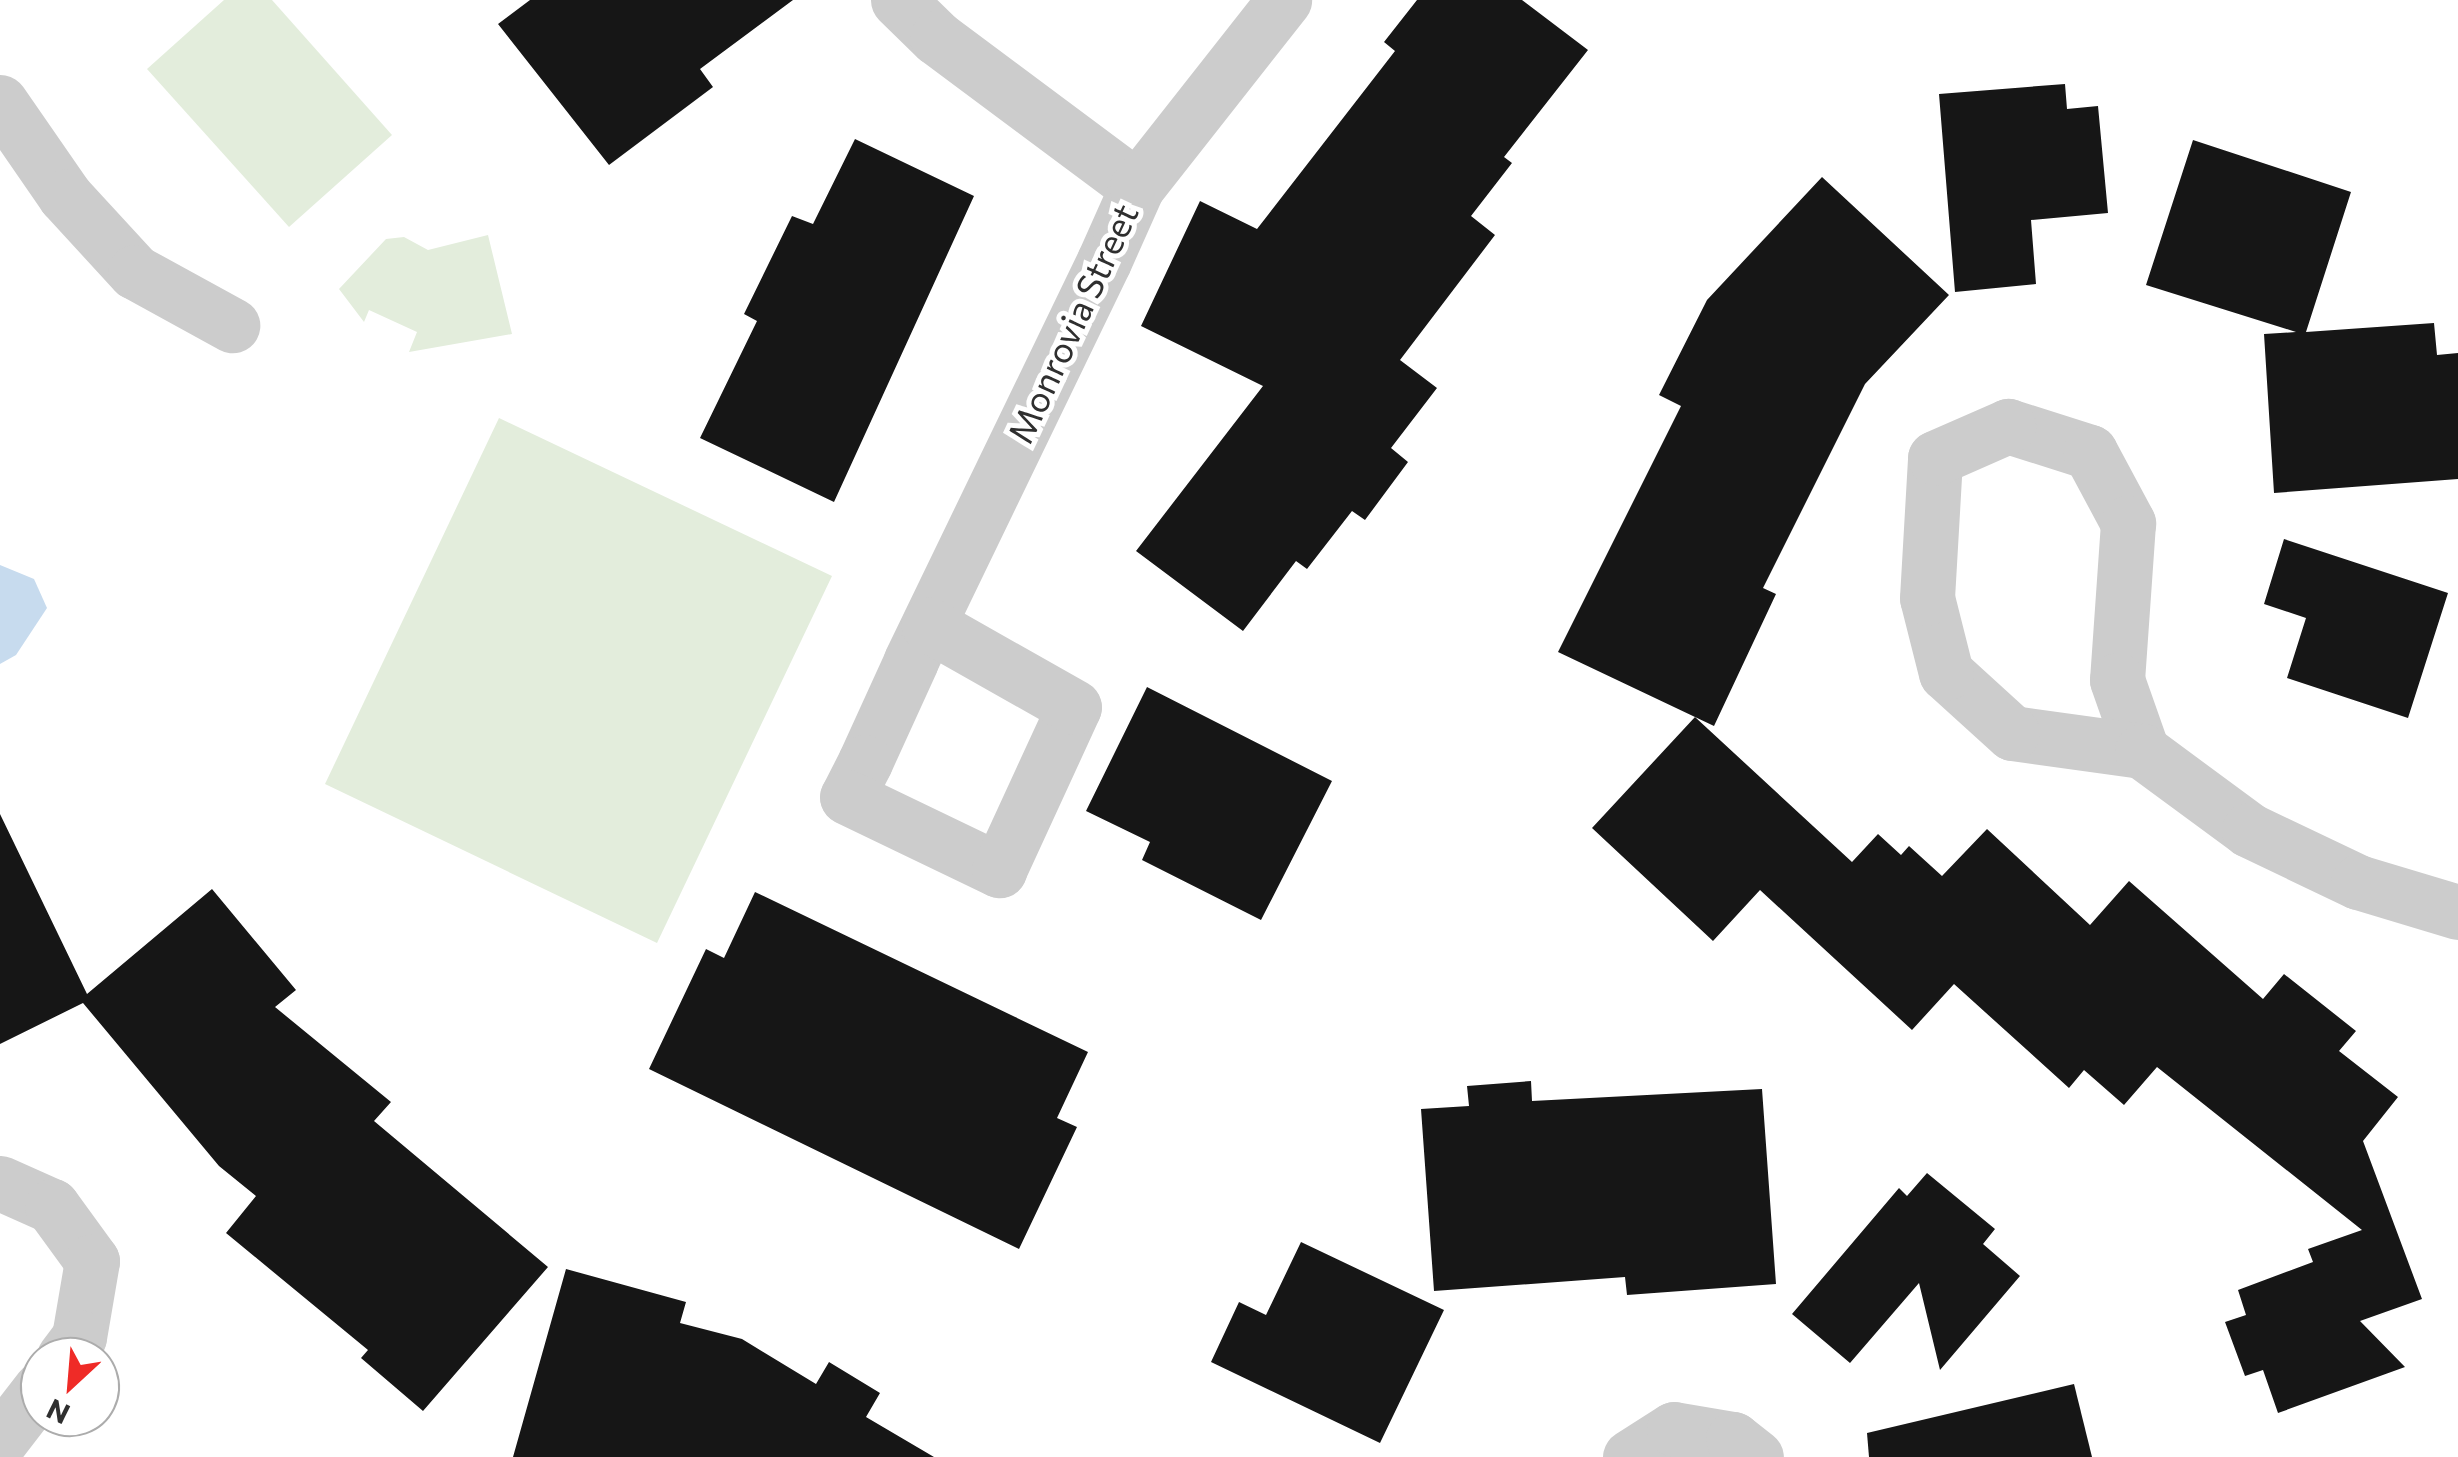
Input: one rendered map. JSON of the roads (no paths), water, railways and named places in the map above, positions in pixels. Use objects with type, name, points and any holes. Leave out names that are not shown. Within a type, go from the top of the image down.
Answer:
[{"type":"street","name":"Monrovia Street","points":[[898,0],[970,64],[1137,187],[928,625],[847,797],[998,870],[1074,706],[928,625]]},
{"type":"street","points":[[1137,187],[1284,0]]},
{"type":"street","points":[[0,102],[64,196],[135,272],[232,325]]},
{"type":"street","points":[[2142,751],[2117,680],[2128,523],[2090,452],[2008,426],[1935,458],[1926,598],[1946,673],[2012,733],[2142,751],[2249,830],[2358,882],[2458,912]]},
{"type":"street","points":[[0,1183],[52,1206],[92,1261],[79,1337]]},
{"type":"street","points":[[0,1441],[20,1415]]},
{"type":"street","points":[[1630,1457],[1674,1429],[1733,1439],[1756,1457]]},
{"type":"water","points":[[0,565],[34,579],[47,608],[16,655],[0,664]]}]
